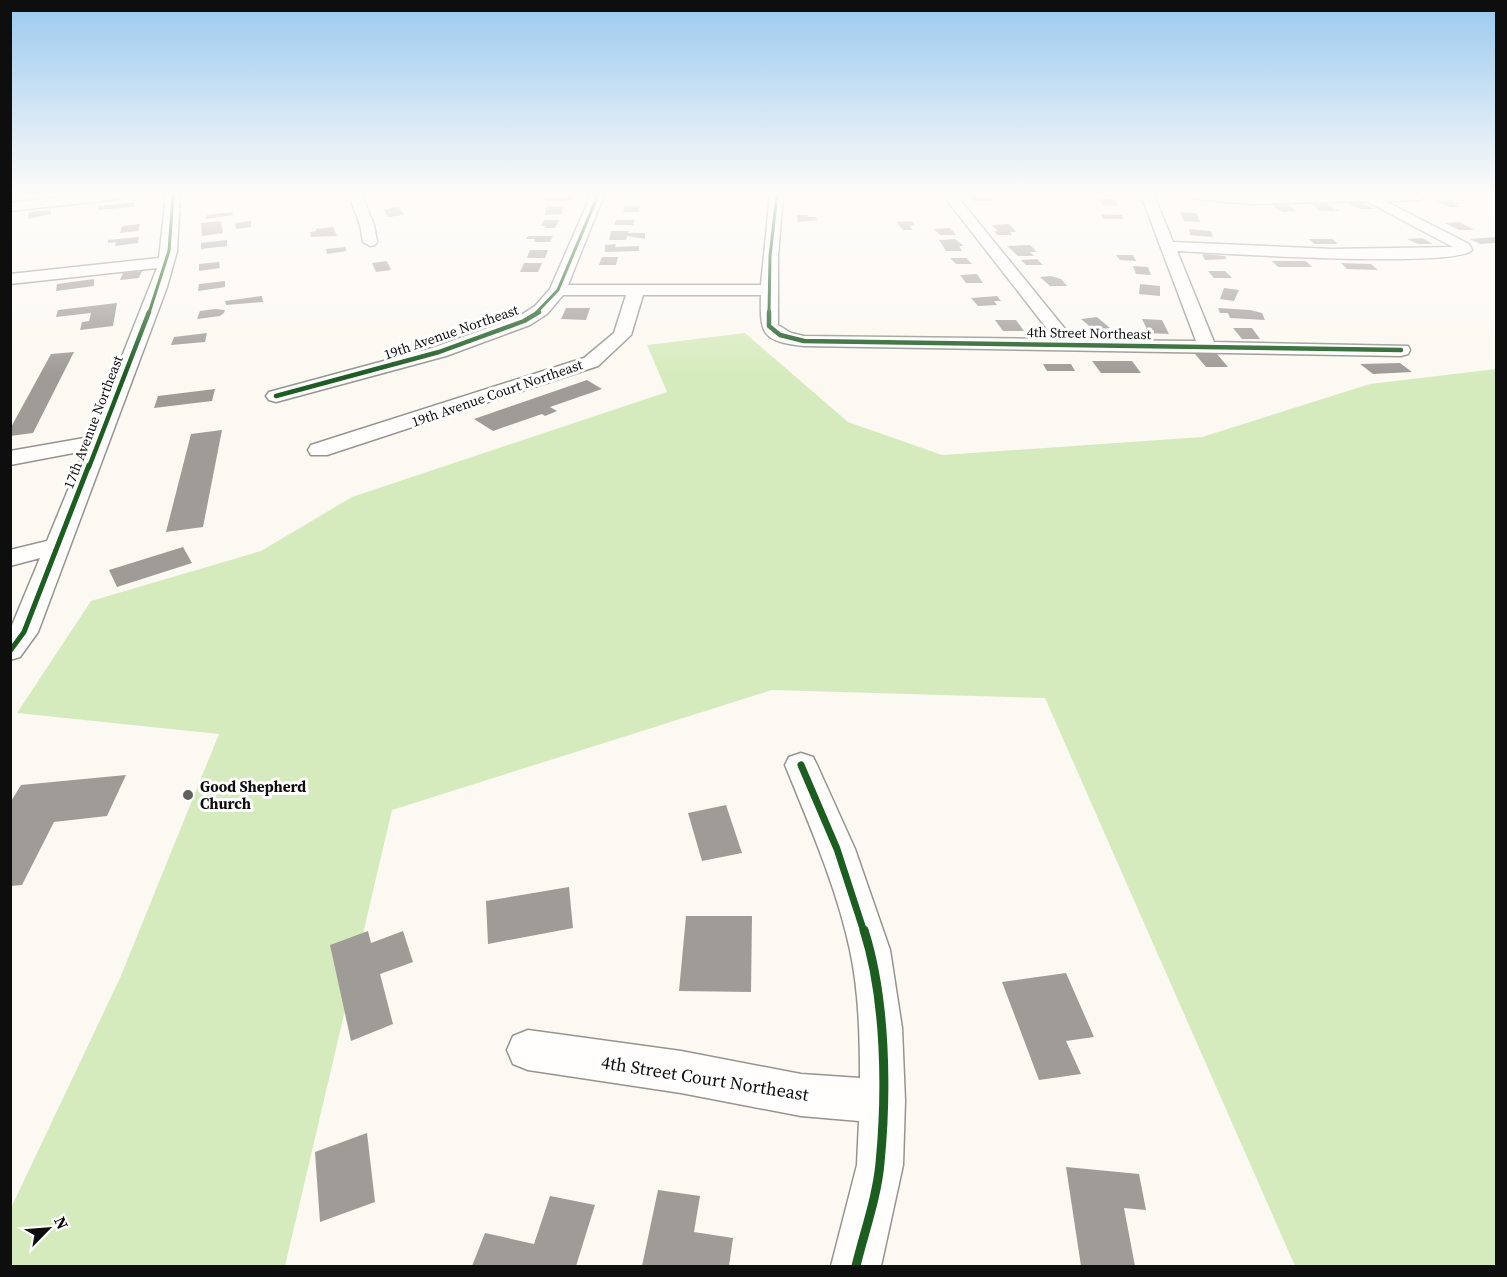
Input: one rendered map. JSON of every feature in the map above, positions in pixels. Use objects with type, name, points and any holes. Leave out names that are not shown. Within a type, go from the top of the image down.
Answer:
[{"type":"street","name":"17th Avenue Northeast","points":[[10,651],[24,632],[59,546],[141,333],[167,255]]},
{"type":"street","name":"19th Avenue Northeast","points":[[276,396],[429,355],[524,321],[541,310],[558,290],[573,255]]},
{"type":"street","points":[[558,290],[769,290],[772,255]]},
{"type":"street","points":[[995,255],[1068,344]]},
{"type":"street","points":[[1169,255],[1206,345]]},
{"type":"street","points":[[10,279],[166,262]]},
{"type":"street","name":"19th Avenue Court Northeast","points":[[319,450],[390,429],[591,362],[622,335],[636,290]]},
{"type":"street","name":"4th Street Northeast","points":[[769,290],[769,326],[777,335],[804,341],[1206,345],[1401,350]]},
{"type":"street","points":[[10,458],[98,442]]},
{"type":"street","points":[[10,558],[59,546]]},
{"type":"street","points":[[801,765],[837,849],[870,950],[881,1028],[883,1101],[880,1165],[856,1266]]},
{"type":"street","name":"4th Street Court Northeast","points":[[528,1050],[681,1072],[801,1095],[883,1101]]},
{"type":"green space","points":[[745,333],[848,422],[942,455],[1202,437],[1370,384],[1496,369],[1496,1266],[1295,1266],[1045,698],[772,690],[392,810],[285,1266],[11,1266],[10,1210],[120,978],[219,734],[17,713],[91,601],[261,551],[352,497],[667,392],[647,345]]},
{"type":"building","points":[[528,255],[546,255],[545,258],[527,258]]},
{"type":"building","points":[[1016,255],[1034,256],[1018,256]]},
{"type":"building","points":[[1116,255],[1133,255],[1136,261],[1120,260]]},
{"type":"building","points":[[1202,255],[1225,256],[1227,259],[1205,260]]},
{"type":"building","points":[[602,257],[618,257],[616,265],[599,265]]},
{"type":"building","points":[[950,258],[966,258],[972,264],[956,264]]},
{"type":"building","points":[[1037,259],[1043,265],[1026,265],[1021,260]]},
{"type":"building","points":[[387,261],[391,270],[376,272],[372,263]]},
{"type":"building","points":[[1272,261],[1306,261],[1312,267],[1278,267]]},
{"type":"building","points":[[219,262],[220,268],[199,271],[199,264]]},
{"type":"building","points":[[524,263],[542,263],[538,272],[520,272]]},
{"type":"building","points":[[1341,263],[1371,264],[1378,270],[1347,269]]},
{"type":"building","points":[[1133,266],[1148,267],[1151,275],[1136,274]]},
{"type":"building","points":[[142,271],[139,278],[120,280],[123,273]]},
{"type":"building","points":[[1208,271],[1225,271],[1232,278],[1214,278]]},
{"type":"building","points":[[977,274],[983,283],[966,283],[960,275]]},
{"type":"building","points":[[1051,276],[1061,279],[1067,286],[1050,286],[1040,277]]},
{"type":"building","points":[[94,279],[94,286],[56,291],[57,284]]},
{"type":"building","points":[[225,281],[225,287],[198,291],[199,284]]},
{"type":"building","points":[[1140,284],[1160,286],[1160,296],[1139,294]]},
{"type":"building","points":[[1224,288],[1239,290],[1234,301],[1220,299]]},
{"type":"building","points":[[262,296],[263,302],[226,305],[225,301]]},
{"type":"building","points":[[997,296],[1001,301],[994,301],[997,305],[978,306],[971,298]]},
{"type":"building","points":[[117,303],[113,326],[80,330],[82,322],[89,321],[91,313],[56,317],[58,310]]},
{"type":"building","points":[[566,308],[590,308],[586,320],[561,319]]},
{"type":"building","points":[[1218,308],[1262,313],[1265,320],[1230,318],[1228,313],[1220,313]]},
{"type":"building","points":[[225,310],[220,316],[197,319],[200,311]]},
{"type":"building","points":[[1097,317],[1110,328],[1094,330],[1081,319]]},
{"type":"building","points":[[1142,319],[1162,320],[1169,334],[1149,333]]},
{"type":"building","points":[[995,320],[1016,320],[1024,331],[1003,331]]},
{"type":"building","points":[[1233,328],[1252,328],[1260,339],[1242,339]]},
{"type":"building","points":[[207,333],[205,342],[171,345],[174,337]]},
{"type":"building","points":[[74,352],[33,433],[10,436],[10,429],[51,354]]},
{"type":"building","points":[[1195,354],[1217,354],[1228,367],[1206,367]]},
{"type":"building","points":[[1092,361],[1132,361],[1141,373],[1101,373]]},
{"type":"building","points":[[1400,363],[1412,372],[1373,374],[1360,364]]},
{"type":"building","points":[[1043,364],[1071,364],[1075,371],[1047,371]]},
{"type":"building","points":[[587,380],[602,389],[550,407],[557,411],[545,416],[542,414],[493,431],[474,419]]},
{"type":"building","points":[[215,389],[212,401],[154,408],[158,396]]},
{"type":"building","points":[[222,430],[203,527],[166,532],[191,434]]},
{"type":"building","points":[[183,547],[192,563],[117,587],[109,570]]},
{"type":"building","points":[[126,775],[107,816],[54,822],[22,885],[10,886],[10,803],[21,785]]},
{"type":"building","points":[[726,805],[742,853],[702,861],[688,813]]},
{"type":"building","points":[[569,887],[573,928],[488,944],[486,901]]},
{"type":"building","points":[[686,916],[752,916],[751,992],[679,991]]},
{"type":"building","points":[[368,931],[371,943],[403,931],[413,962],[380,974],[393,1024],[351,1041],[330,945]]},
{"type":"building","points":[[1066,973],[1094,1037],[1066,1041],[1081,1074],[1039,1080],[1002,982]]},
{"type":"building","points":[[367,1133],[375,1202],[320,1222],[315,1152]]},
{"type":"building","points":[[1066,1167],[1139,1174],[1146,1210],[1124,1208],[1135,1266],[1081,1266]]},
{"type":"building","points":[[658,1190],[700,1196],[694,1232],[733,1238],[729,1266],[642,1266]]},
{"type":"building","points":[[550,1196],[595,1205],[576,1266],[472,1266],[485,1233],[534,1244]]},
{"type":"cycle path","points":[[10,651],[24,632],[159,287],[168,255]]},
{"type":"cycle path","points":[[276,396],[439,352],[524,321],[541,310],[558,290],[573,255]]},
{"type":"cycle path","points":[[770,255],[769,326],[776,333],[789,339],[1401,350]]},
{"type":"cycle path","points":[[801,765],[837,849],[870,950],[881,1028],[883,1101],[880,1165],[856,1266]]},
{"type":"place","name":"Good Shepherd Church","points":[[188,795]]}]
